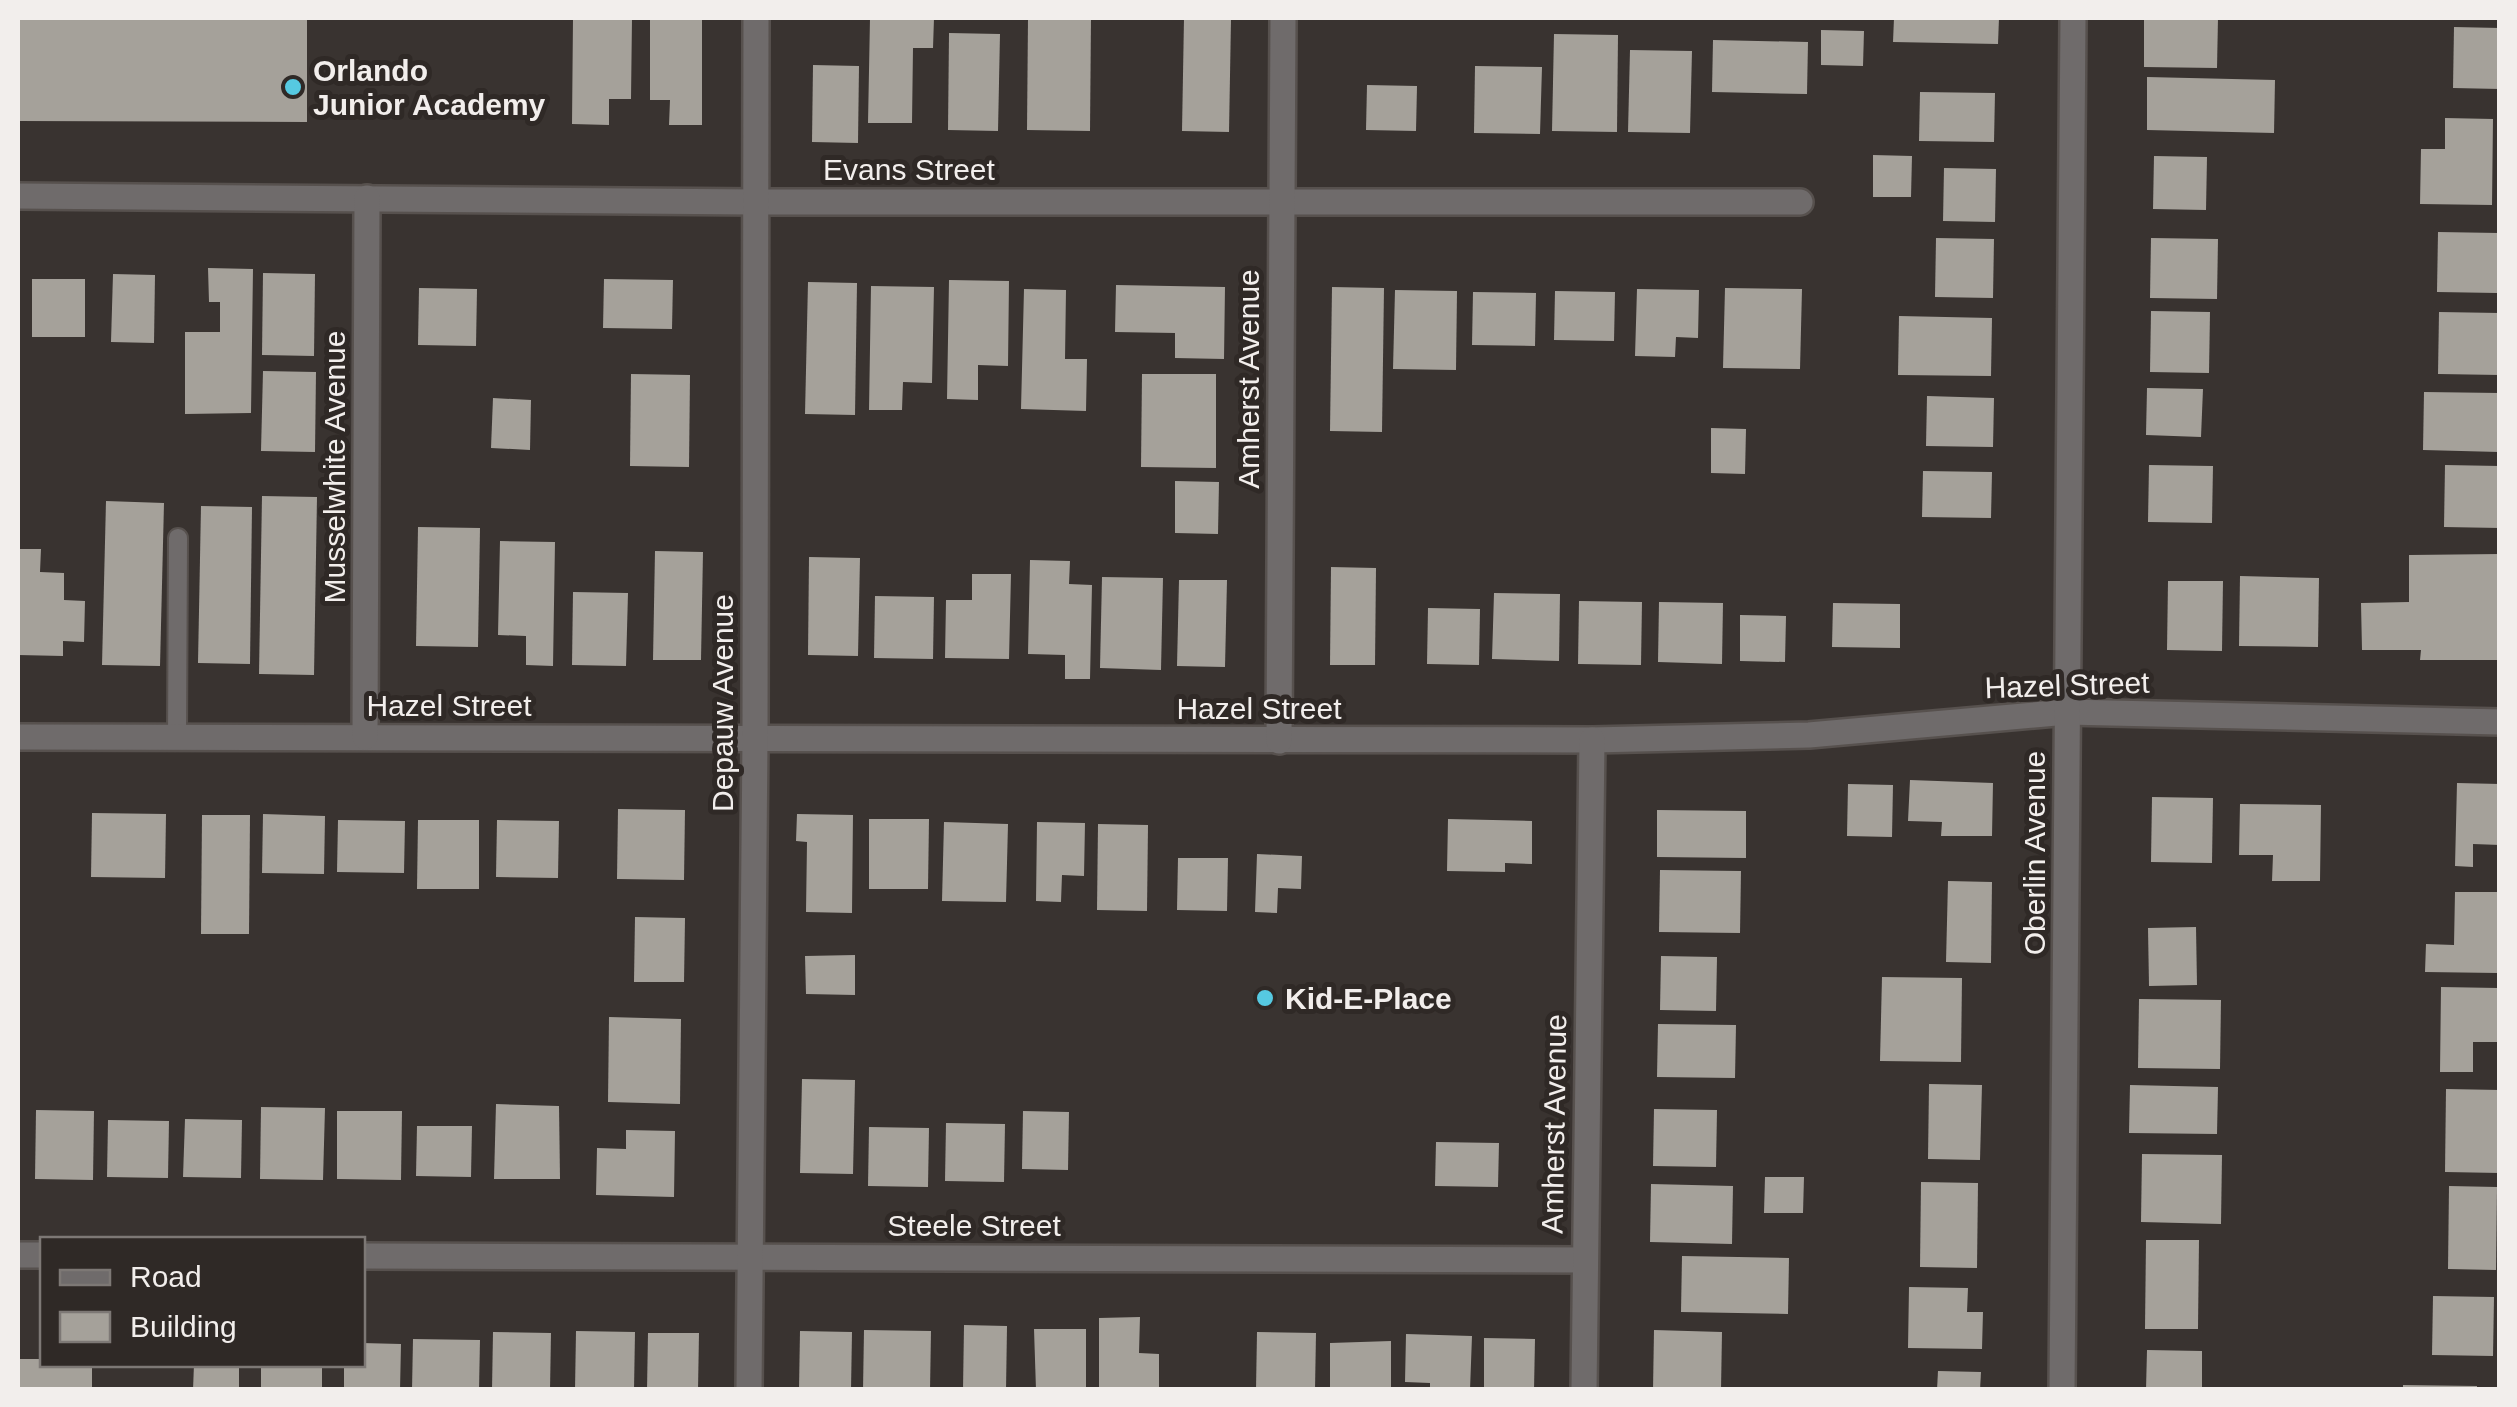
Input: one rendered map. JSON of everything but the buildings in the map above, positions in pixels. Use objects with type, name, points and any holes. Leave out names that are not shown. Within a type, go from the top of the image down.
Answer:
[{"type":"street","name":"Depauw Avenue","points":[[749,1390],[756,18]]},
{"type":"street","name":"Amherst Avenue","points":[[1279,742],[1283,18]]},
{"type":"street","name":"Oberlin Avenue","points":[[2062,1390],[2073,18]]},
{"type":"street","name":"Evans Street","points":[[18,196],[756,202],[1800,202]]},
{"type":"street","name":"Musselwhite Avenue","points":[[365,737],[367,198]]},
{"type":"street","name":"Hazel Street","points":[[18,737],[1279,742],[1808,735],[2067,712],[2500,722]]},
{"type":"street","name":"Amherst Avenue","points":[[1584,1390],[1592,740]]},
{"type":"street","name":"Steele Street","points":[[365,1256],[1584,1260]]},
{"type":"lane","points":[[177,737],[178,538]]},
{"type":"place","name":"Orlando Junior Academy","points":[[293,87]]},
{"type":"place","name":"Kid-E-Place","points":[[1265,998]]}]
